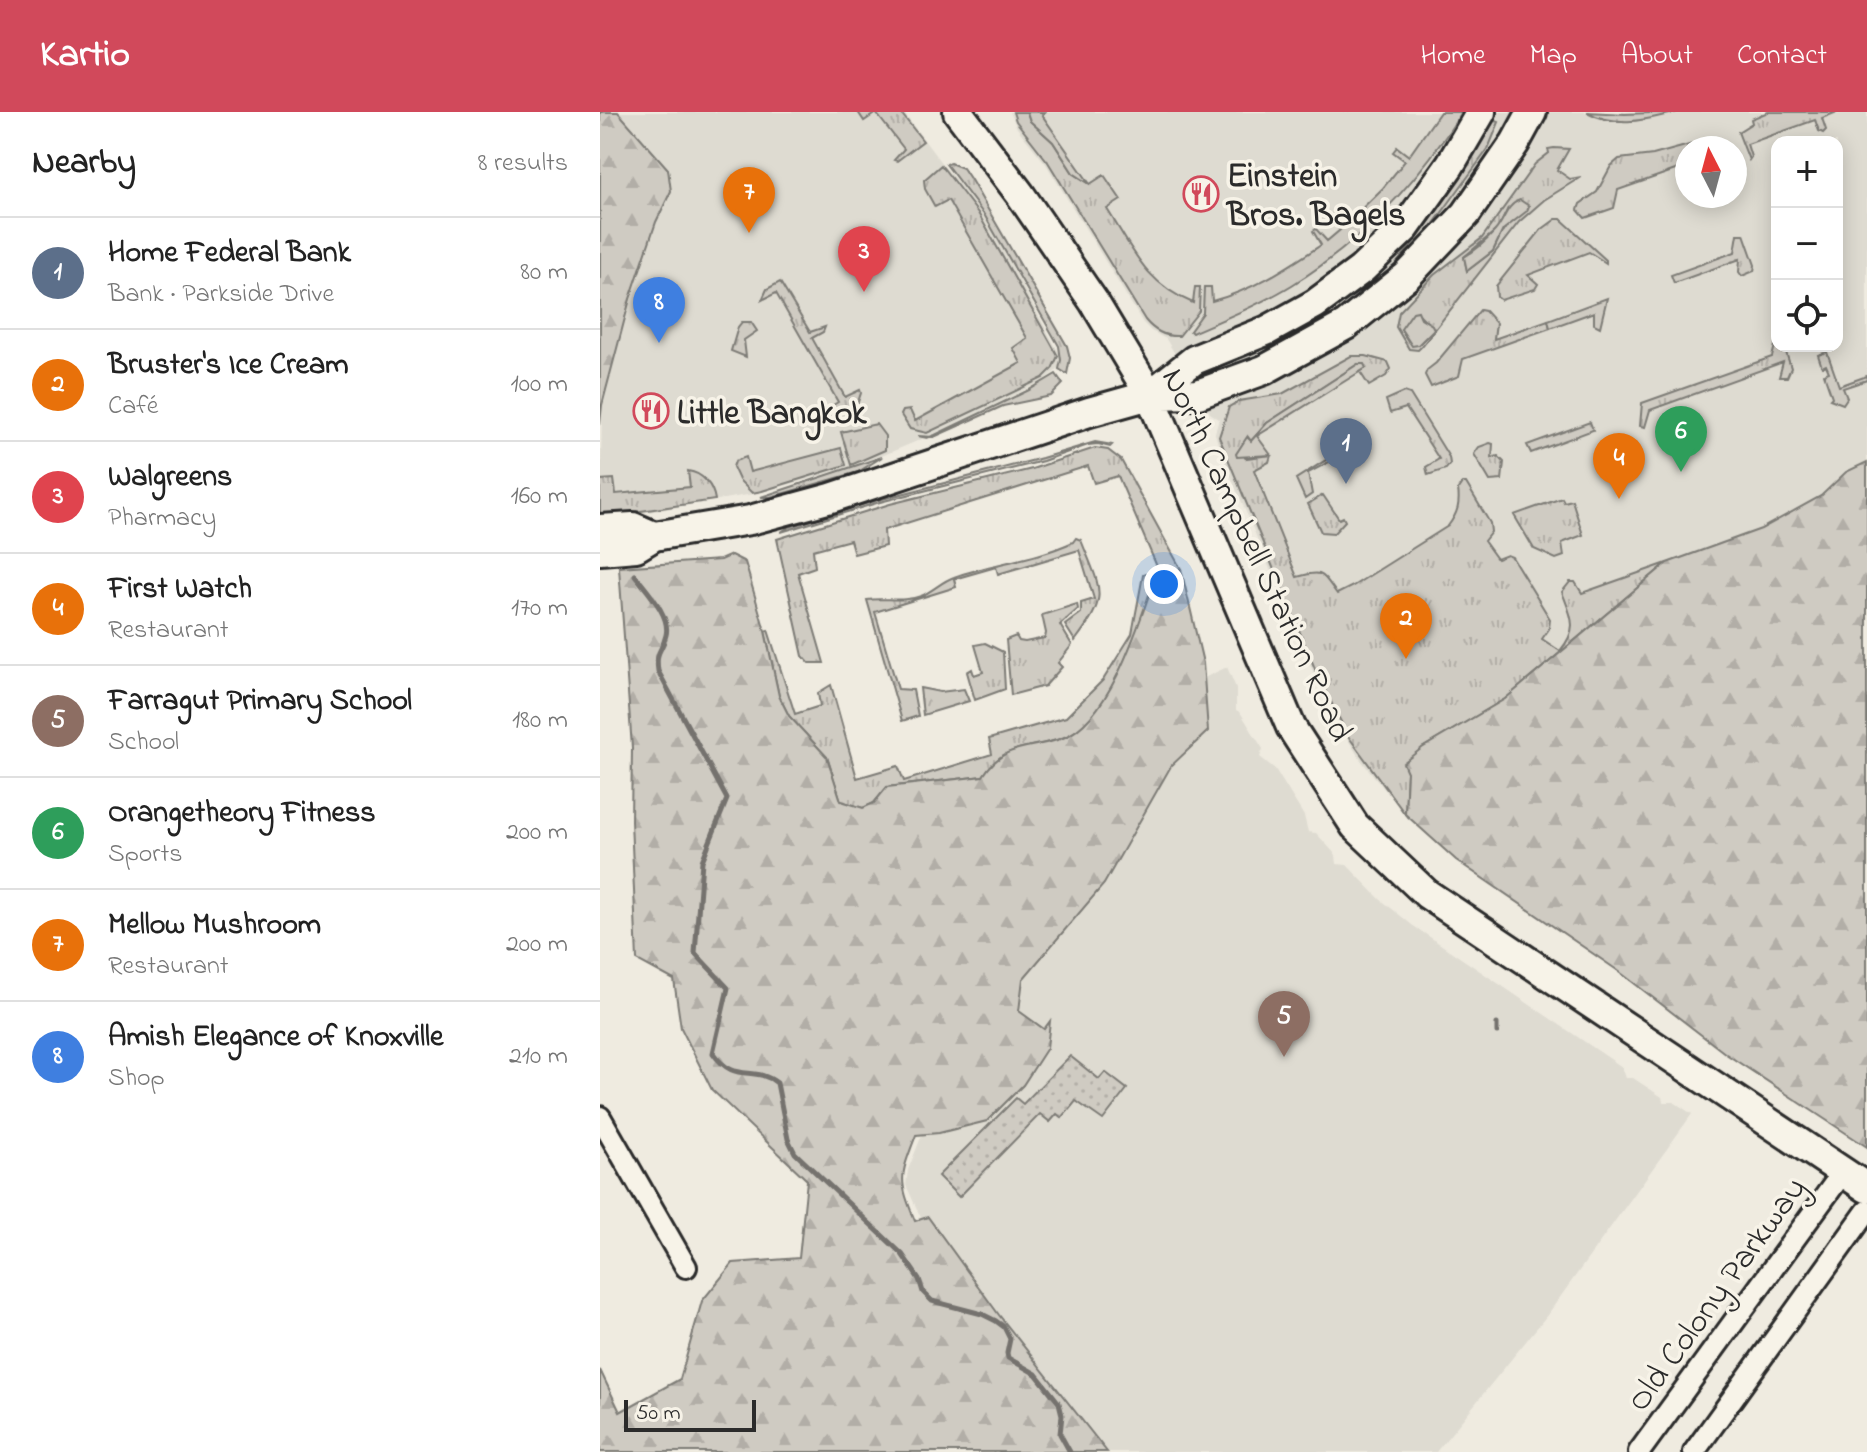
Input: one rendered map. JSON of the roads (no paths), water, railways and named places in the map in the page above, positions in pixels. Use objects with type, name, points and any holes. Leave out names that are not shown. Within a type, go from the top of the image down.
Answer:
[{"type":"street","name":"North Campbell Station Road","points":[[958,112],[1020,194],[1086,290],[1150,395],[1291,727],[1355,826],[1427,894],[1867,1188]]},
{"type":"street","points":[[1150,395],[1194,360],[1268,330],[1315,304],[1361,270],[1405,228],[1450,165],[1481,112]]},
{"type":"street","points":[[600,550],[636,547],[654,536],[750,520],[831,498],[1089,412],[1150,395],[1198,394],[1264,370],[1346,325],[1383,298],[1436,248],[1466,214],[1515,143],[1532,112]]},
{"type":"street","points":[[600,529],[633,527],[654,536]]},
{"type":"street","points":[[600,1117],[686,1267]]},
{"type":"street","name":"Old Colony Parkway","points":[[1639,1452],[1843,1172]]},
{"type":"street","points":[[1694,1452],[1867,1211]]},
{"type":"waterway","points":[[635,575],[656,603],[667,627],[658,655],[658,671],[727,799],[702,861],[695,953],[728,988],[713,1053],[729,1069],[760,1075],[777,1083],[788,1139],[795,1153],[902,1254],[919,1279],[923,1292],[932,1301],[982,1314],[1004,1327],[1010,1339],[1008,1358],[1036,1374],[1059,1403],[1062,1415],[1060,1434],[1070,1452]]},
{"type":"waterway","points":[[1497,1024],[1497,1032]]},
{"type":"place","name":"Einstein Bros. Bagels","points":[[1201,194]]},
{"type":"place","name":"Mellow Mushroom","points":[[749,233]]},
{"type":"place","name":"Walgreens","points":[[864,292]]},
{"type":"place","name":"Amish Elegance of Knoxville","points":[[659,343]]},
{"type":"place","name":"Little Bangkok","points":[[651,411]]},
{"type":"place","name":"Orangetheory Fitness","points":[[1681,472]]},
{"type":"place","name":"Home Federal Bank","points":[[1346,484]]},
{"type":"place","name":"First Watch","points":[[1619,499]]},
{"type":"place","name":"Bruster's Ice Cream","points":[[1406,659]]},
{"type":"place","name":"Farragut Primary School","points":[[1284,1057]]}]
